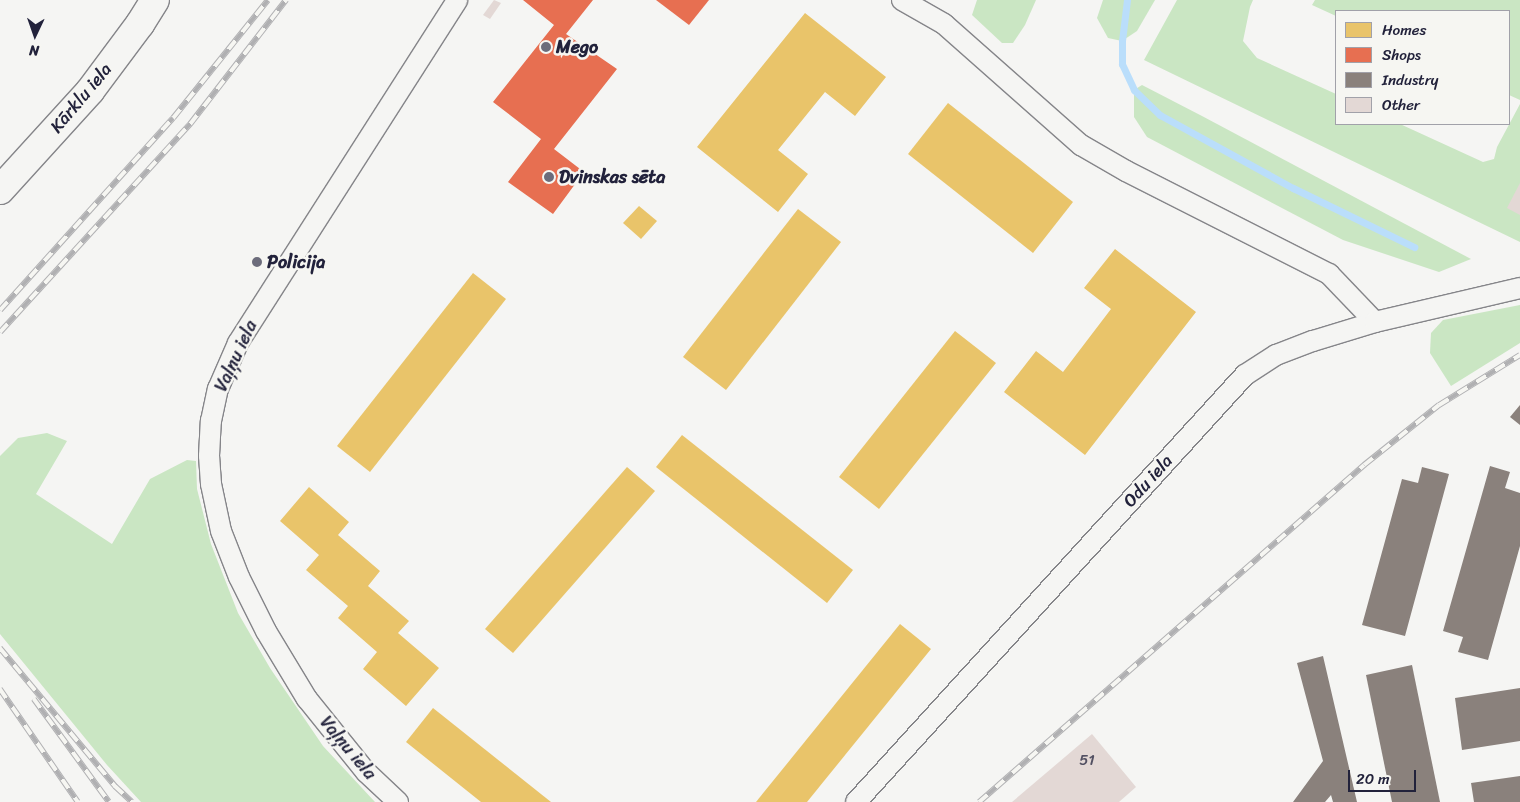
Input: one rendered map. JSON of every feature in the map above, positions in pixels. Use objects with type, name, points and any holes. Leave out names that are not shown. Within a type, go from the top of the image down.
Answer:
[{"type":"street","name":"Kārklu iela","points":[[0,190],[90,91],[140,24],[154,0]]},
{"type":"street","name":"Vaļņu iela","points":[[398,802],[366,772],[306,699],[266,631],[239,576],[222,530],[211,484],[209,456],[211,421],[218,389],[238,343],[457,0]]},
{"type":"street","points":[[902,0],[944,24],[1081,145],[1126,171],[1328,274],[1375,322]]},
{"type":"street","name":"Odu iela","points":[[856,802],[1245,375],[1276,355],[1375,322],[1520,288]]},
{"type":"green space","points":[[977,0],[1036,0],[1025,25],[1013,43],[1002,43],[972,15]]},
{"type":"green space","points":[[1103,0],[1155,0],[1137,31],[1122,41],[1108,38],[1097,18]]},
{"type":"green space","points":[[1177,0],[1253,0],[1243,41],[1257,58],[1335,94],[1335,125],[1402,125],[1483,162],[1494,159],[1497,147],[1520,104],[1520,242],[1144,60]]},
{"type":"green space","points":[[1315,0],[1520,0],[1520,100],[1510,95],[1510,10],[1335,10],[1335,16],[1312,5]]},
{"type":"green space","points":[[1142,85],[1471,259],[1439,272],[1343,240],[1147,137],[1134,117],[1134,90]]},
{"type":"green space","points":[[1520,305],[1520,343],[1451,386],[1430,353],[1431,333],[1443,320]]},
{"type":"green space","points":[[47,433],[67,441],[36,494],[112,544],[150,479],[187,460],[196,461],[197,489],[211,544],[238,613],[270,668],[323,746],[375,802],[141,802],[107,765],[0,634],[0,456],[18,438]]},
{"type":"building: Homes","points":[[805,13],[886,77],[855,116],[825,92],[778,150],[808,174],[778,212],[697,147]]},
{"type":"building: Homes","points":[[948,103],[1073,202],[1033,253],[908,154]]},
{"type":"building: Homes","points":[[639,206],[657,221],[641,239],[623,223]]},
{"type":"building: Homes","points":[[798,209],[841,242],[726,390],[683,357]]},
{"type":"building: Homes","points":[[1115,249],[1196,312],[1085,455],[1004,392],[1036,351],[1063,372],[1111,309],[1084,288]]},
{"type":"building: Homes","points":[[473,273],[506,299],[370,472],[337,446]]},
{"type":"building: Homes","points":[[955,331],[996,363],[879,509],[839,477]]},
{"type":"building: Homes","points":[[682,435],[853,570],[827,603],[656,467]]},
{"type":"building: Homes","points":[[627,467],[655,491],[513,653],[485,629]]},
{"type":"building: Homes","points":[[309,487],[349,522],[338,535],[380,571],[368,586],[409,621],[398,633],[439,668],[406,706],[363,669],[377,652],[338,618],[348,606],[306,570],[319,555],[280,521]]},
{"type":"building: Homes","points":[[900,624],[931,649],[807,802],[756,802]]},
{"type":"building: Homes","points":[[433,708],[551,802],[481,802],[406,742]]},
{"type":"building: Shops","points":[[523,0],[593,0],[566,34],[617,69],[554,149],[584,172],[553,214],[508,182],[541,139],[493,102],[554,25]]},
{"type":"building: Shops","points":[[656,0],[709,0],[689,25]]},
{"type":"building: Industry","points":[[1520,405],[1520,425],[1510,417]]},
{"type":"building: Industry","points":[[1490,466],[1510,472],[1505,488],[1520,493],[1520,546],[1488,660],[1458,652],[1463,637],[1443,631]]},
{"type":"building: Industry","points":[[1422,467],[1449,474],[1405,636],[1362,625],[1402,479],[1418,483]]},
{"type":"building: Industry","points":[[1323,656],[1357,802],[1333,802],[1331,795],[1325,802],[1293,802],[1323,761],[1297,663]]},
{"type":"building: Industry","points":[[1412,665],[1440,802],[1392,802],[1366,675]]},
{"type":"building: Industry","points":[[1520,688],[1520,741],[1462,750],[1455,698]]},
{"type":"building: Industry","points":[[1520,776],[1520,802],[1474,802],[1471,783]]},
{"type":"building: Other","points":[[494,0],[501,3],[490,19],[483,15]]},
{"type":"building: Other","points":[[1520,183],[1520,215],[1507,208]]},
{"type":"building: Other","points":[[1092,734],[1136,787],[1119,802],[1012,802]]},
{"type":"waterway","points":[[1127,0],[1122,41],[1122,64],[1134,90],[1160,115],[1293,188],[1414,247]]},
{"type":"railway","points":[[0,310],[173,118],[268,0]]},
{"type":"railway","points":[[0,332],[190,124],[286,0]]},
{"type":"railway","points":[[979,802],[1364,465],[1439,405],[1520,355]]},
{"type":"railway","points":[[0,648],[115,786],[132,802]]},
{"type":"railway","points":[[0,689],[78,802]]},
{"type":"railway","points":[[34,699],[109,802]]},
{"type":"place","name":"Mego","points":[[546,47]]},
{"type":"place","name":"Dvinskas sēta","points":[[549,177]]},
{"type":"place","name":"Policija","points":[[257,262]]}]
